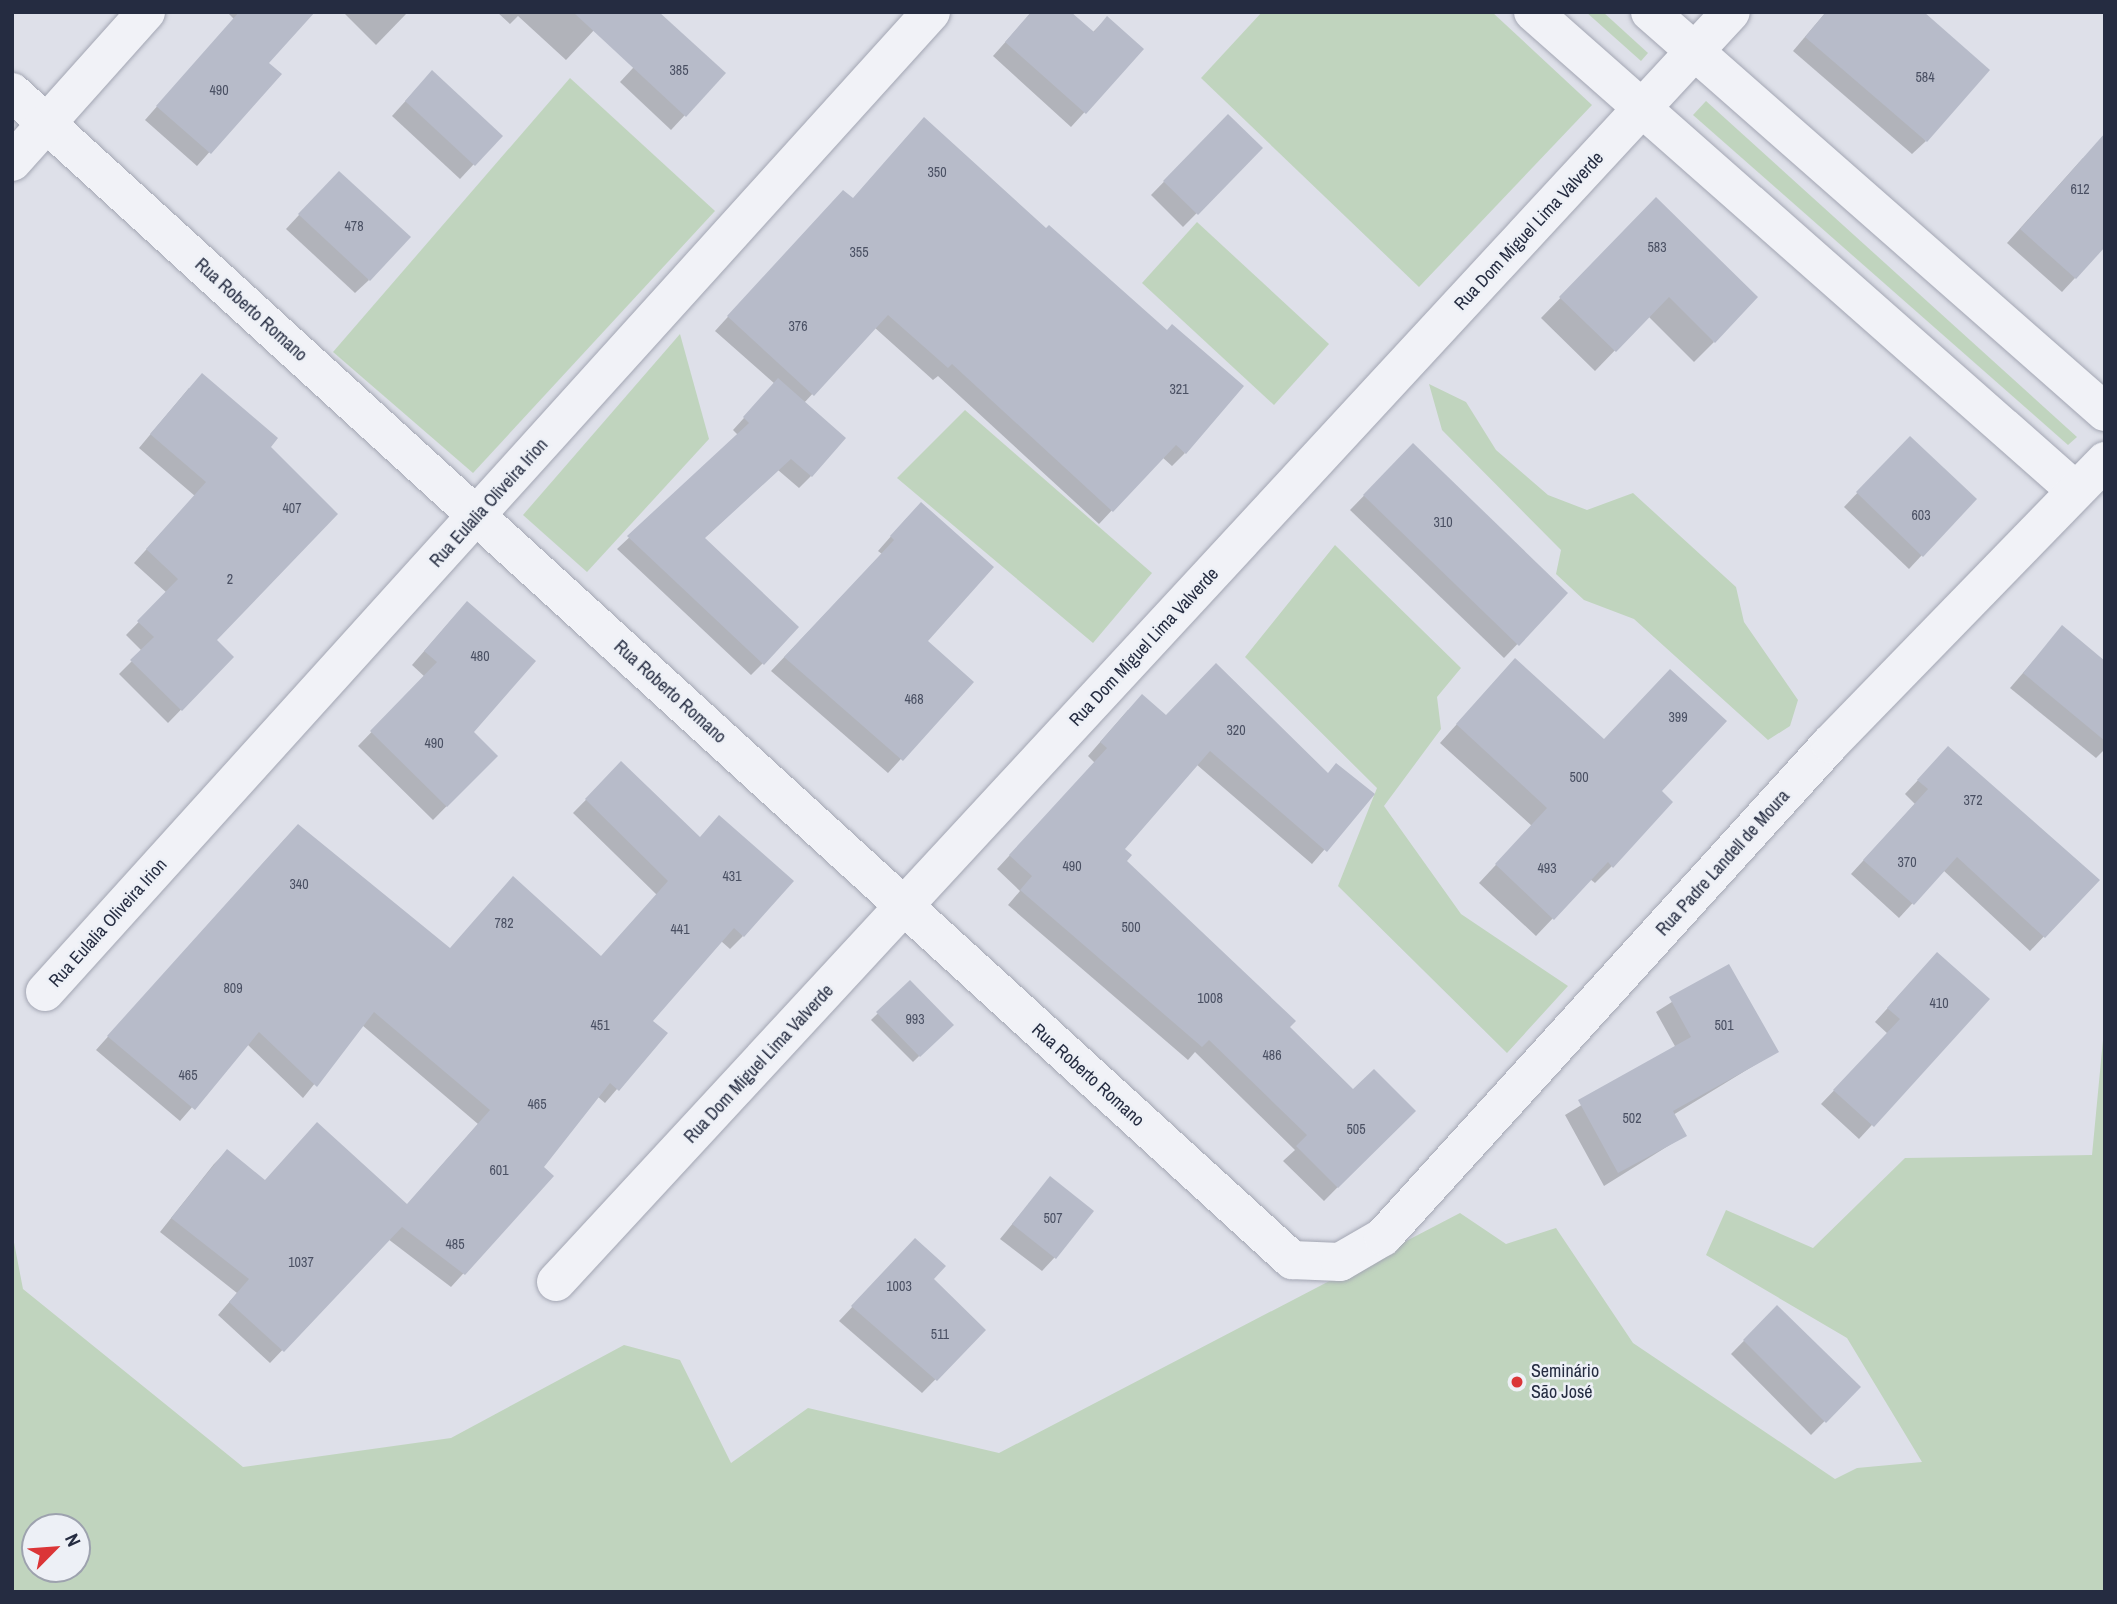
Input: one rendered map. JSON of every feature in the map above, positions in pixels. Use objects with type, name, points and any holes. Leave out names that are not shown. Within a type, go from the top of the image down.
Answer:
[{"type":"street","points":[[12,162],[146,12]]},
{"type":"street","name":"Rua Eulalia Oliveira Irion","points":[[45,992],[931,12]]},
{"type":"street","points":[[1533,12],[2075,490]]},
{"type":"street","points":[[1650,12],[2105,412]]},
{"type":"street","name":"Rua Dom Miguel Lima Valverde","points":[[556,1282],[1731,12]]},
{"type":"street","name":"Rua Roberto Romano","points":[[12,92],[902,908],[1292,1260],[1340,1262]]},
{"type":"street","name":"Rua Padre Landell de Moura","points":[[1340,1262],[1383,1237],[1830,744],[2105,461]]},
{"type":"green space","points":[[1262,12],[1492,12],[1592,105],[1419,287],[1201,78]]},
{"type":"green space","points":[[1586,12],[1603,12],[1648,53],[1641,61]]},
{"type":"green space","points":[[570,78],[715,211],[473,473],[333,352]]},
{"type":"green space","points":[[1706,101],[2077,437],[2068,445],[1693,115]]},
{"type":"green space","points":[[1197,222],[1329,344],[1274,405],[1142,283]]},
{"type":"green space","points":[[680,334],[709,439],[587,572],[523,515]]},
{"type":"green space","points":[[1429,384],[1466,402],[1496,450],[1548,495],[1587,510],[1633,493],[1736,587],[1744,622],[1798,700],[1790,726],[1768,740],[1634,619],[1584,600],[1556,574],[1561,550],[1442,430]]},
{"type":"green space","points":[[965,410],[1152,573],[1093,643],[897,478]]},
{"type":"green space","points":[[1335,545],[1461,668],[1437,697],[1441,729],[1384,806],[1461,914],[1568,986],[1507,1053],[1338,886],[1377,788],[1245,657]]},
{"type":"green space","points":[[2105,1019],[2105,1592],[12,1592],[12,1232],[23,1289],[243,1467],[451,1438],[624,1345],[680,1360],[731,1463],[808,1408],[999,1453],[1460,1213],[1506,1244],[1556,1228],[1633,1343],[1835,1479],[1857,1468],[1922,1462],[1847,1338],[1706,1255],[1726,1210],[1813,1248],[1905,1158],[2092,1155]]},
{"type":"building","points":[[239,12],[315,12],[269,63],[282,74],[211,154],[156,106]]},
{"type":"building","points":[[573,12],[659,12],[726,73],[686,117]]},
{"type":"building","points":[[1031,12],[1071,12],[1094,32],[1107,16],[1144,49],[1086,114],[1005,42]]},
{"type":"building","points":[[1826,12],[1924,12],[1990,70],[1927,142],[1805,37]]},
{"type":"building","points":[[432,70],[503,136],[475,166],[405,101]]},
{"type":"building","points":[[1228,114],[1263,148],[1198,215],[1163,181]]},
{"type":"building","points":[[924,117],[1046,228],[1049,225],[1167,330],[1172,324],[1244,386],[1186,454],[1176,445],[1113,512],[952,364],[948,368],[888,315],[814,396],[727,316],[843,190],[853,198]]},
{"type":"building","points":[[2105,133],[2105,247],[2076,279],[2020,229]]},
{"type":"building","points":[[339,171],[411,237],[370,281],[298,214]]},
{"type":"building","points":[[1656,197],[1758,297],[1715,343],[1669,297],[1616,352],[1559,297]]},
{"type":"building","points":[[202,373],[278,438],[271,447],[338,514],[217,640],[234,657],[182,711],[130,660],[154,637],[137,621],[178,579],[146,549],[206,482],[150,434]]},
{"type":"building","points":[[778,378],[846,438],[812,477],[791,459],[705,538],[799,627],[764,665],[627,536],[749,423],[743,417]]},
{"type":"building","points":[[1910,436],[1977,499],[1923,557],[1856,492]]},
{"type":"building","points":[[1413,443],[1568,593],[1519,646],[1363,495]]},
{"type":"building","points":[[921,502],[994,567],[928,641],[974,682],[903,761],[784,657],[894,540],[890,536]]},
{"type":"building","points":[[467,601],[536,661],[474,732],[498,756],[447,807],[370,731],[437,662],[424,651]]},
{"type":"building","points":[[2062,625],[2105,661],[2105,741],[2023,673]]},
{"type":"building","points":[[1515,658],[1604,739],[1670,669],[1727,721],[1662,791],[1673,802],[1613,868],[1608,862],[1554,920],[1495,864],[1547,808],[1456,724]]},
{"type":"building","points":[[1216,663],[1328,773],[1336,763],[1375,794],[1327,852],[1210,751],[1125,849],[1132,855],[1127,861],[1296,1021],[1290,1027],[1353,1089],[1374,1069],[1416,1111],[1338,1188],[1296,1146],[1307,1135],[1209,1040],[1202,1047],[1020,890],[1032,876],[1009,855],[1107,748],[1100,742],[1142,694],[1166,715]]},
{"type":"building","points":[[1948,746],[2100,880],[2045,938],[1957,857],[1914,905],[1863,860],[1928,789],[1917,780]]},
{"type":"building","points":[[621,761],[700,837],[719,815],[794,881],[744,937],[734,928],[653,1021],[668,1033],[619,1091],[610,1083],[544,1167],[554,1176],[465,1275],[402,1227],[284,1352],[229,1302],[249,1279],[171,1218],[227,1149],[265,1180],[317,1122],[407,1204],[490,1110],[374,1012],[317,1087],[259,1032],[195,1110],[107,1036],[298,824],[450,948],[513,876],[601,956],[668,881],[585,799]]},
{"type":"building","points":[[1937,952],[1990,999],[1874,1127],[1833,1090],[1900,1019],[1887,1008]]},
{"type":"building","points":[[1729,964],[1779,1052],[1673,1111],[1687,1136],[1618,1173],[1578,1100],[1691,1037],[1669,997]]},
{"type":"building","points":[[910,980],[954,1025],[920,1057],[876,1012]]},
{"type":"building","points":[[1050,1176],[1094,1211],[1056,1259],[1012,1224]]},
{"type":"building","points":[[915,1238],[946,1266],[934,1279],[986,1330],[937,1381],[851,1306]]},
{"type":"building","points":[[1777,1305],[1861,1387],[1826,1423],[1743,1340]]},
{"type":"place","name":"Seminário São José","points":[[1517,1382]]}]
